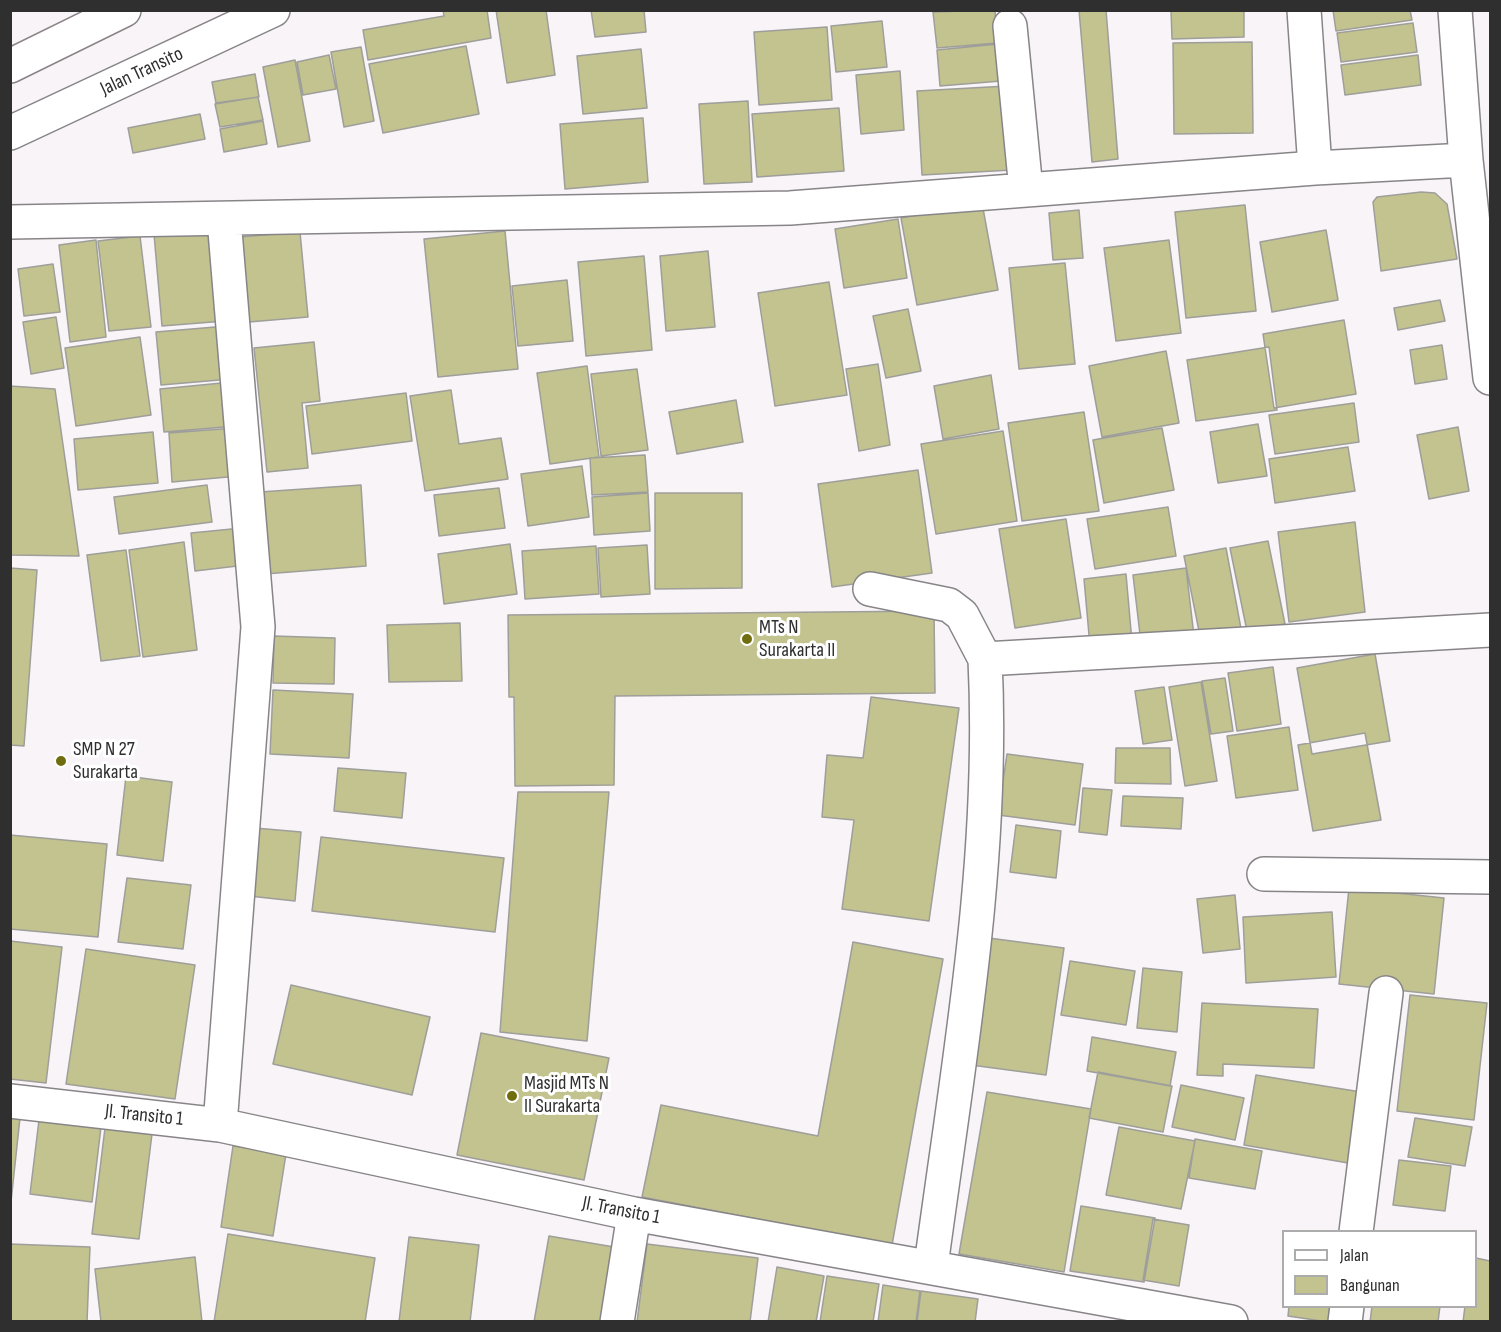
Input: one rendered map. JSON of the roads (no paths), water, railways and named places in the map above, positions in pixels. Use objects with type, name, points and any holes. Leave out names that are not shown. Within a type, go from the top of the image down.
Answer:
[{"type":"street","points":[[10,66],[124,10]]},
{"type":"street","name":"Jalan Transito","points":[[10,133],[273,10]]},
{"type":"street","points":[[1304,10],[1315,168]]},
{"type":"street","points":[[1455,10],[1466,160],[1491,378]]},
{"type":"street","points":[[1010,26],[1026,190]]},
{"type":"street","points":[[10,222],[790,208],[1315,168],[1466,160]]},
{"type":"street","points":[[220,1125],[258,627],[224,219]]},
{"type":"street","points":[[870,589],[949,605],[962,615],[985,659],[988,715],[987,804],[977,918],[931,1266]]},
{"type":"street","points":[[985,659],[1491,630]]},
{"type":"street","points":[[1264,874],[1491,878]]},
{"type":"street","points":[[1356,1230],[1386,993]]},
{"type":"street","name":"Jl. Transito 1","points":[[10,1101],[220,1125],[634,1214],[1231,1322]]},
{"type":"street","points":[[617,1322],[634,1214]]},
{"type":"place","name":"MTs N Surakarta II","points":[[747,639]]},
{"type":"place","name":"SMP N 27 Surakarta","points":[[61,761]]},
{"type":"place","name":"Masjid MTs N II Surakarta","points":[[512,1096]]}]
